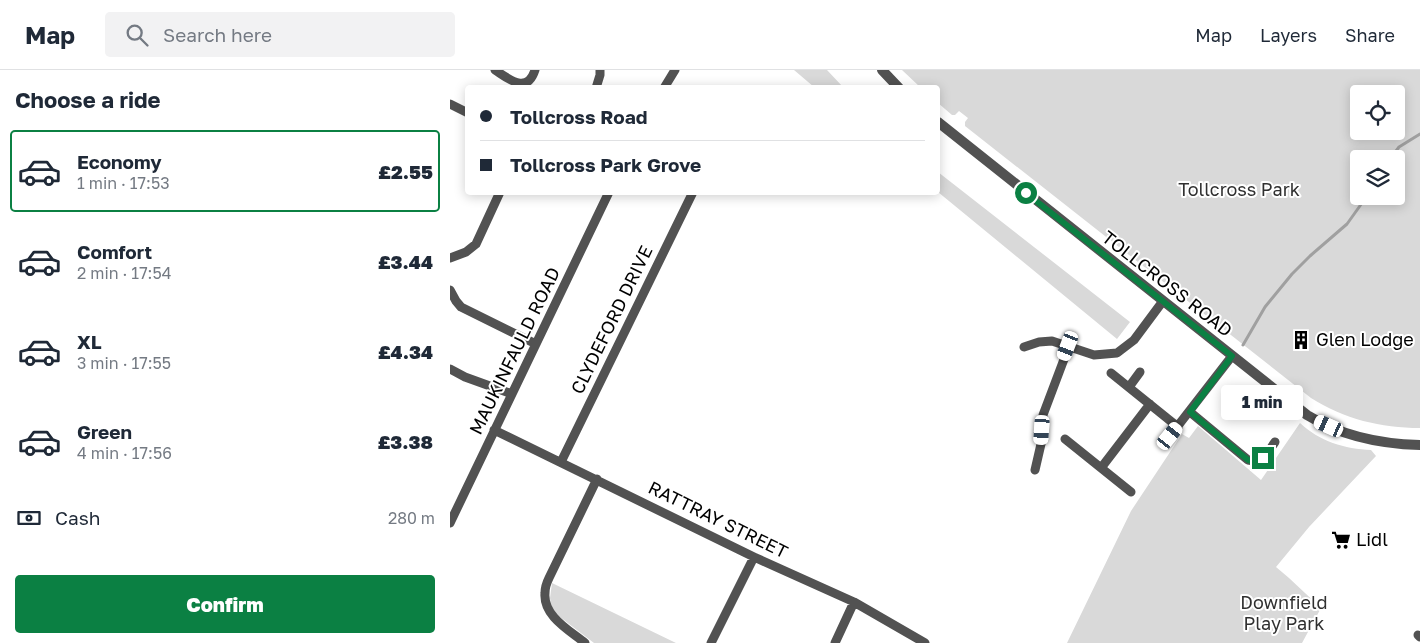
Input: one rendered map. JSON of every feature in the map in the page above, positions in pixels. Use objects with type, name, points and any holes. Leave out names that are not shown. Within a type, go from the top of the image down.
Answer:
[{"type":"street","points":[[495,70],[516,83],[522,84],[532,78],[535,70]]},
{"type":"street","points":[[597,85],[600,70]]},
{"type":"street","points":[[668,85],[675,70]]},
{"type":"street","points":[[882,70],[897,85]]},
{"type":"street","points":[[450,104],[465,112]]},
{"type":"street","name":"TOLLCROSS ROAD","points":[[940,124],[1294,407],[1317,421],[1343,432],[1373,441],[1400,445],[1420,445]]},
{"type":"street","points":[[450,258],[466,252],[476,244],[499,195]]},
{"type":"street","name":"MAUKINFAULD ROAD","points":[[450,524],[608,195]]},
{"type":"street","name":"CLYDEFORD DRIVE","points":[[561,462],[692,195]]},
{"type":"street","points":[[450,290],[461,307],[536,344]]},
{"type":"street","points":[[1024,347],[1039,342],[1052,341],[1094,355],[1117,353],[1134,340],[1163,301]]},
{"type":"street","points":[[1035,470],[1041,444],[1042,415],[1068,346]]},
{"type":"street","points":[[1170,436],[1232,356]]},
{"type":"street","points":[[450,369],[465,377],[512,394]]},
{"type":"street","points":[[1128,387],[1140,372]]},
{"type":"street","points":[[1111,373],[1178,426]]},
{"type":"street","points":[[1101,468],[1150,404]]},
{"type":"street","points":[[1190,412],[1248,460],[1256,462],[1263,458],[1275,442]]},
{"type":"street","name":"RATTRAY STREET","points":[[494,430],[754,557],[854,602],[925,643]]},
{"type":"street","points":[[1065,439],[1131,492]]},
{"type":"street","points":[[585,643],[547,609],[544,593],[549,578],[597,479]]},
{"type":"street","points":[[711,643],[754,557]]},
{"type":"street","points":[[835,643],[854,602]]},
{"type":"green space","points":[[794,70],[827,70],[841,85],[812,85]]},
{"type":"green space","name":"Tollcross Park","points":[[902,70],[1420,70],[1420,428],[1405,428],[1363,421],[1336,412],[1311,398],[965,126],[968,118],[959,111],[952,115],[940,105],[940,85],[918,85]]},
{"type":"green space","points":[[940,174],[1130,322],[1117,339],[940,194]]},
{"type":"green space","name":"Downfield Play Park","points":[[1300,423],[1315,435],[1333,443],[1371,450],[1376,456],[1309,527],[1276,567],[1321,608],[1302,643],[1067,643],[1131,511],[1182,434],[1189,438],[1198,426],[1261,480]]},
{"type":"green space","points":[[552,583],[676,643],[594,643],[552,611],[550,598]]},
{"type":"waterway","points":[[1397,150],[1420,134]]},
{"type":"waterway","points":[[1243,345],[1265,307],[1292,274],[1347,224],[1361,205]]},
{"type":"place","name":"Glen Lodge","points":[[1301,340]]},
{"type":"place","name":"Lidl","points":[[1341,540]]},
{"type":"route","points":[[1026,193],[1232,356],[1190,412],[1248,460],[1256,462],[1263,458]]}]
